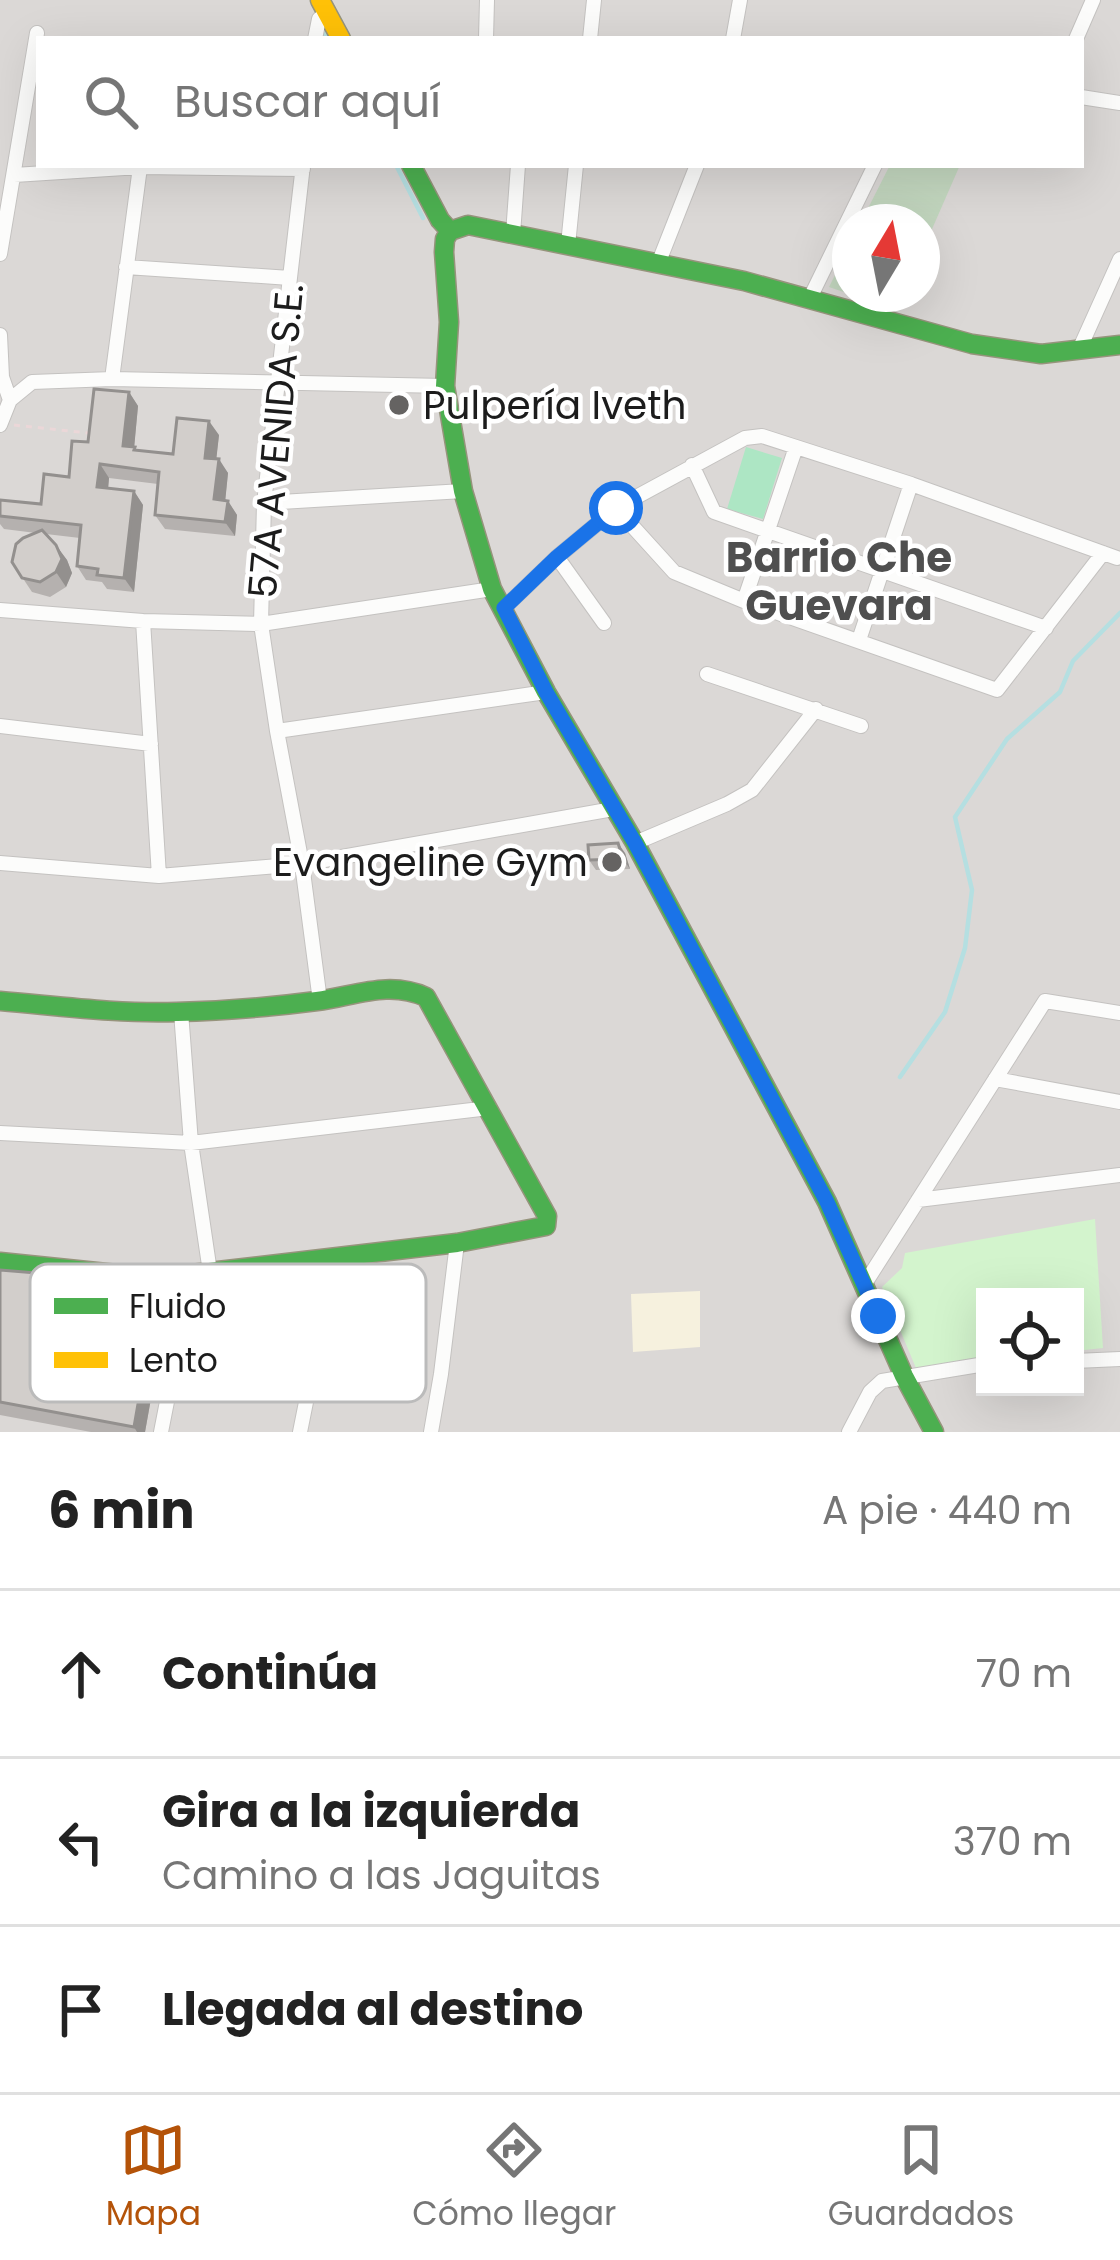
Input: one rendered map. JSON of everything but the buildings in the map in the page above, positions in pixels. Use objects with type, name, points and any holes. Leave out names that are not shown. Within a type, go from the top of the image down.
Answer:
[{"type":"street","points":[[486,36],[487,0]]},
{"type":"street","points":[[590,36],[594,0]]},
{"type":"street","points":[[734,36],[740,0]]},
{"type":"street","points":[[1077,36],[1093,0]]},
{"type":"street","points":[[316,36],[323,6]]},
{"type":"street","points":[[323,6],[339,36]]},
{"type":"street","points":[[0,254],[36,65]]},
{"type":"street","points":[[1084,98],[1120,104]]},
{"type":"street","points":[[14,175],[124,168]]},
{"type":"street","points":[[112,379],[140,168]]},
{"type":"street","name":"57A AVENIDA S.E.","points":[[303,168],[264,502],[261,624],[320,1000]]},
{"type":"street","points":[[413,168],[450,231]]},
{"type":"street","points":[[513,234],[518,168]]},
{"type":"street","points":[[568,245],[576,168]]},
{"type":"street","points":[[658,264],[696,168]]},
{"type":"street","points":[[808,300],[874,168]]},
{"type":"street","points":[[934,1432],[827,1202],[635,843],[492,589],[463,491],[445,386],[449,322],[445,239],[450,231],[468,225],[744,281],[971,344],[1042,354],[1120,345]]},
{"type":"street","points":[[1079,350],[1120,259]]},
{"type":"street","points":[[126,266],[290,278]]},
{"type":"street","points":[[0,335],[2,377],[10,400]]},
{"type":"street","points":[[0,424],[10,400],[32,382],[112,379],[445,386]]},
{"type":"street","points":[[504,608],[616,508],[745,438],[762,436],[1110,555],[997,690],[674,572],[616,508]]},
{"type":"street","points":[[744,601],[796,447]]},
{"type":"street","points":[[692,465],[714,512],[1046,628]]},
{"type":"street","points":[[859,640],[911,484]]},
{"type":"street","points":[[264,502],[463,491]]},
{"type":"street","points":[[557,557],[604,623]]},
{"type":"street","points":[[0,610],[261,624],[492,589]]},
{"type":"street","points":[[143,621],[159,876]]},
{"type":"street","points":[[707,674],[861,726]]},
{"type":"street","points":[[277,731],[546,692]]},
{"type":"street","points":[[635,843],[752,790],[816,709]]},
{"type":"street","points":[[0,726],[151,744]]},
{"type":"street","points":[[0,862],[159,876],[302,864],[613,809]]},
{"type":"street","points":[[0,1001],[181,1012],[320,1000],[397,986],[426,997],[547,1216],[546,1226],[457,1243],[279,1264]]},
{"type":"street","points":[[864,1285],[1046,1001],[1120,1013]]},
{"type":"street","points":[[181,1012],[200,1264]]},
{"type":"street","points":[[995,1078],[1120,1102]]},
{"type":"street","points":[[0,1133],[191,1143],[489,1108]]},
{"type":"street","points":[[918,1200],[1120,1175]]},
{"type":"street","points":[[431,1432],[457,1243]]},
{"type":"street","points":[[322,1264],[323,1259]]},
{"type":"street","points":[[0,1262],[30,1265]]},
{"type":"street","points":[[1084,1361],[1120,1359]]},
{"type":"street","points":[[849,1432],[870,1391],[882,1381],[976,1365]]},
{"type":"street","points":[[161,1432],[169,1402]]},
{"type":"street","points":[[300,1432],[306,1402]]},
{"type":"path","points":[[0,424],[92,434]]},
{"type":"shaded area","points":[[0,0],[1120,0],[1120,1432],[0,1432]]},
{"type":"shaded area","points":[[700,1291],[700,1347],[633,1352],[631,1294]]},
{"type":"green space","points":[[888,168],[959,168],[940,211],[940,204],[870,204]]},
{"type":"green space","points":[[746,447],[782,458],[763,519],[727,509]]},
{"type":"green space","points":[[1095,1219],[1103,1348],[1084,1350],[1084,1288],[976,1288],[976,1362],[916,1368],[882,1287],[902,1268],[905,1253]]},
{"type":"waterway","points":[[398,168],[423,218]]},
{"type":"waterway","points":[[900,1077],[945,1012],[965,948],[972,890],[955,817],[1007,739],[1060,692],[1073,661],[1120,613]]},
{"type":"traffic: fast","points":[[413,168],[450,231]]},
{"type":"traffic: fast","points":[[450,231],[468,225],[744,281],[972,344],[1041,354],[1120,345]]},
{"type":"traffic: fast","points":[[450,231],[444,252],[449,322],[445,386],[463,491],[492,589],[635,843],[827,1202],[934,1432]]},
{"type":"traffic: fast","points":[[0,1001],[155,1012],[265,1007],[385,989],[426,997],[547,1216],[546,1226],[457,1243],[277,1264]]},
{"type":"traffic: fast","points":[[0,1262],[30,1265]]},
{"type":"traffic: slow","points":[[320,0],[339,36]]},
{"type":"place","name":"Pulpería Iveth","points":[[399,405]]},
{"type":"place","name":"Evangeline Gym","points":[[612,862]]},
{"type":"district","name":"Barrio Che Guevara","points":[[839,581]]},
{"type":"route","points":[[616,508],[504,608],[827,1202],[878,1316]]}]
